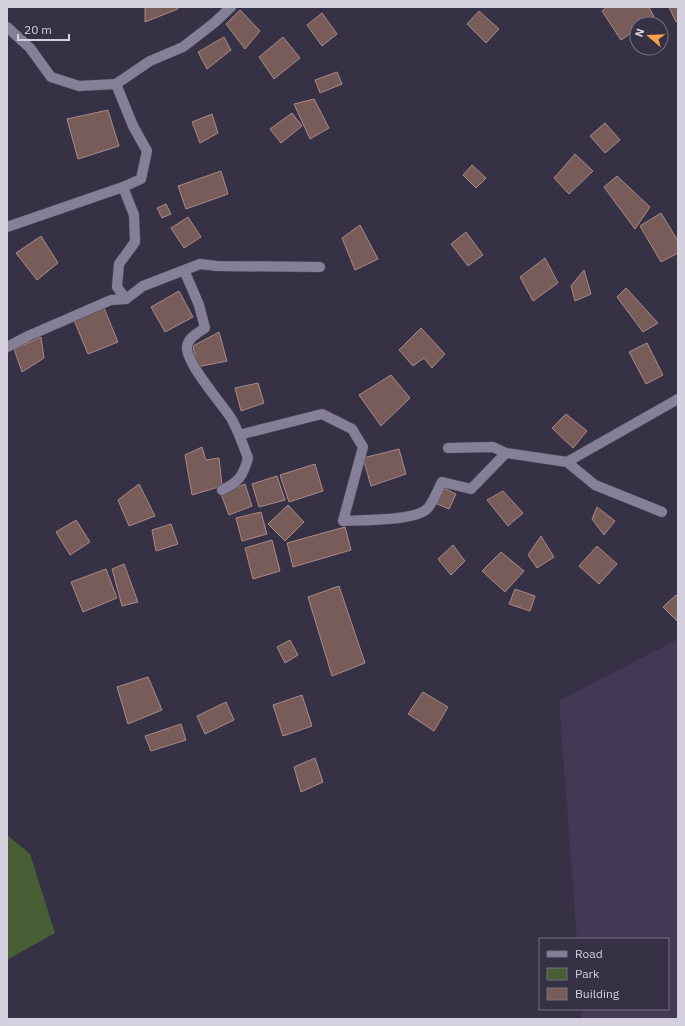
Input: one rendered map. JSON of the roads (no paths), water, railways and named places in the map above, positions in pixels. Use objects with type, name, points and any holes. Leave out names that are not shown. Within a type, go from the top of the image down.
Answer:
[{"type":"street","points":[[7,28],[30,48],[51,77],[79,86],[116,84],[150,61],[183,47],[232,7]]},
{"type":"street","points":[[7,228],[123,187],[141,179],[147,151],[133,126],[116,84]]},
{"type":"street","points":[[123,187],[134,215],[134,242],[119,264],[117,287],[126,299]]},
{"type":"street","points":[[7,347],[28,336],[111,300],[126,299],[143,286],[200,264],[217,266],[320,267]]},
{"type":"street","points":[[184,270],[199,305],[205,328],[190,340],[187,348],[190,357],[201,377],[231,419],[248,458],[245,468],[236,483],[222,490]]},
{"type":"street","points":[[567,462],[678,399]]},
{"type":"street","points":[[238,435],[322,414],[352,429],[363,447],[343,521],[390,519],[412,516],[427,509],[442,482],[471,489],[506,453]]},
{"type":"street","points":[[448,448],[493,447],[506,453],[567,462],[595,485],[662,512]]}]
